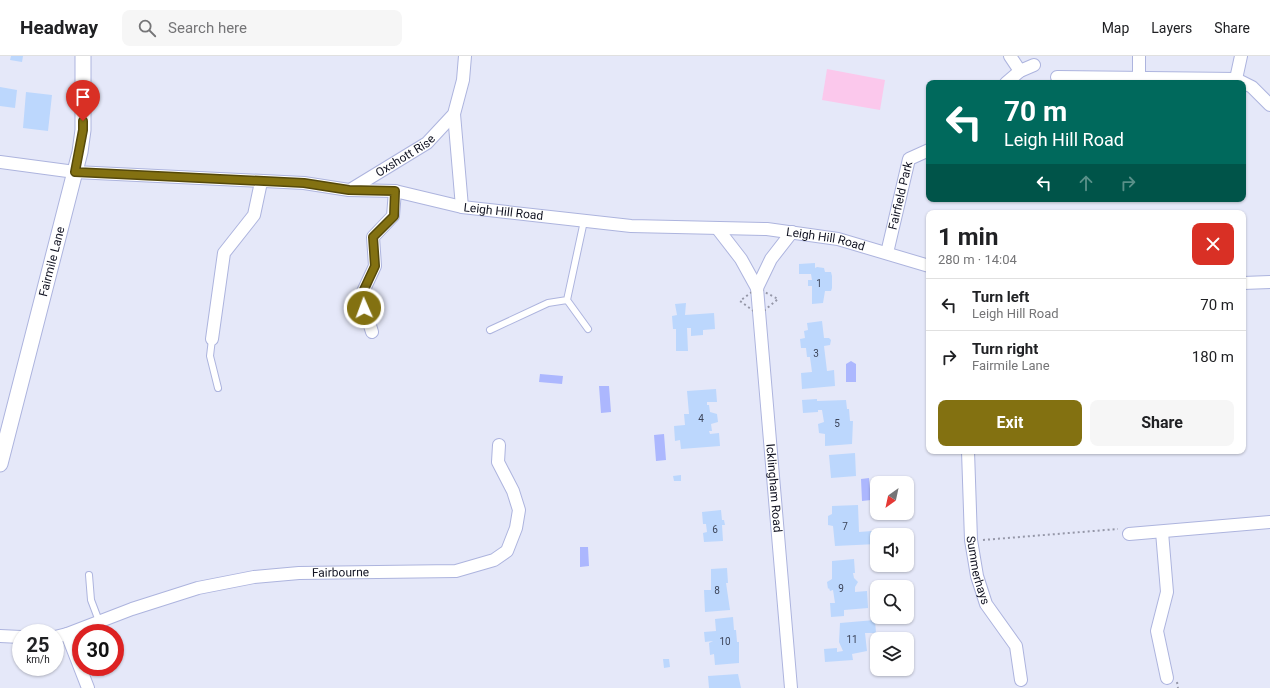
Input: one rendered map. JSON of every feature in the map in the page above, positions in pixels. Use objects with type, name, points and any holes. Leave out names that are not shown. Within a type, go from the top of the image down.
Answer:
[{"type":"street","name":"Fairmile Lane","points":[[0,464],[75,172],[83,130],[83,56]]},
{"type":"street","name":"Oxshott Rise","points":[[462,207],[454,114],[463,80],[465,56]]},
{"type":"street","points":[[1010,56],[1020,71]]},
{"type":"street","points":[[1139,56],[1139,78]]},
{"type":"street","points":[[1057,77],[1236,79],[1240,56]]},
{"type":"street","points":[[1010,80],[1020,71],[1034,65]]},
{"type":"street","points":[[1246,84],[1252,87],[1270,106]]},
{"type":"street","name":"Oxshott Rise","points":[[349,190],[427,143],[454,114]]},
{"type":"street","name":"Fairfield Park","points":[[887,253],[909,159],[926,151]]},
{"type":"street","name":"Leigh Hill Road","points":[[0,162],[75,172],[304,183],[349,190],[395,191],[462,207],[632,226],[767,229],[838,240],[926,265]]},
{"type":"street","points":[[212,339],[224,253],[254,216],[261,182]]},
{"type":"street","points":[[372,332],[361,296],[375,266],[373,237],[394,216],[395,191]]},
{"type":"street","name":"Icklingham Road","points":[[717,228],[741,259],[757,288],[791,688]]},
{"type":"street","points":[[757,288],[771,259],[792,232]]},
{"type":"street","points":[[1246,283],[1270,282]]},
{"type":"street","name":"Fairbourne","points":[[64,634],[132,608],[198,588],[254,577],[299,573],[456,571],[494,560],[507,551],[516,528],[519,510],[512,491],[498,462],[499,445]]},
{"type":"street","name":"Summerhays","points":[[968,454],[972,540],[977,576],[986,604],[1016,646],[1021,680]]},
{"type":"street","points":[[1129,534],[1270,522]]},
{"type":"street","points":[[1162,532],[1168,592],[1157,631],[1167,678]]},
{"type":"street","points":[[0,636],[12,637]]},
{"type":"street","name":"Fairbourne","points":[[64,641],[88,688]]},
{"type":"lane","points":[[584,221],[567,300],[588,329]]},
{"type":"lane","points":[[490,330],[548,302],[567,300]]},
{"type":"lane","points":[[212,339],[210,356],[218,388]]},
{"type":"lane","points":[[89,575],[91,600],[99,621]]},
{"type":"path","points":[[972,540],[1126,529],[1129,534]]},
{"type":"shaded area","points":[[827,69],[885,80],[880,110],[822,100]]},
{"type":"water","points":[[851,361],[856,364],[856,382],[846,382],[846,364]]},
{"type":"water","points":[[540,374],[563,376],[562,384],[539,382]]},
{"type":"water","points":[[599,386],[609,386],[611,412],[601,413]]},
{"type":"water","points":[[664,434],[666,460],[656,461],[654,435]]},
{"type":"water","points":[[869,478],[870,500],[862,501],[861,479]]},
{"type":"water","points":[[580,547],[588,547],[589,566],[580,567]]},
{"type":"building","points":[[11,56],[23,56],[22,62],[10,60]]},
{"type":"building","points":[[0,87],[17,90],[15,108],[0,106]]},
{"type":"building","points":[[26,92],[52,95],[48,131],[23,128]]},
{"type":"building","points":[[815,263],[815,268],[824,268],[825,272],[831,272],[832,288],[831,291],[825,291],[823,303],[812,304],[812,286],[808,286],[808,280],[812,280],[811,274],[799,274],[799,264]]},
{"type":"building","points":[[686,303],[685,315],[714,313],[715,329],[703,330],[703,335],[691,336],[691,328],[687,328],[688,351],[676,351],[676,329],[673,329],[672,316],[677,315],[675,304]]},
{"type":"building","points":[[822,321],[824,338],[829,338],[831,340],[830,345],[824,346],[827,371],[834,370],[835,386],[802,389],[801,373],[812,372],[810,357],[807,357],[806,348],[801,348],[800,339],[805,338],[804,331],[808,330],[807,323]]},
{"type":"building","points":[[716,389],[717,402],[707,402],[707,405],[709,405],[710,412],[717,414],[718,422],[711,424],[712,431],[709,431],[710,434],[719,433],[720,446],[681,449],[680,440],[675,441],[674,426],[685,425],[684,414],[689,414],[687,391]]},
{"type":"building","points":[[817,399],[817,401],[846,400],[847,409],[849,409],[850,421],[853,421],[852,444],[825,446],[825,434],[819,433],[818,424],[824,422],[822,410],[818,410],[818,412],[803,413],[802,400]]},
{"type":"building","points":[[855,453],[856,476],[831,478],[829,455]]},
{"type":"building","points":[[681,475],[681,481],[674,481],[673,476]]},
{"type":"building","points":[[858,505],[859,532],[870,531],[870,544],[835,546],[833,526],[828,525],[828,516],[832,514],[832,506]]},
{"type":"building","points":[[721,510],[722,520],[724,520],[725,525],[722,525],[723,541],[704,542],[703,533],[707,532],[706,524],[703,524],[702,512]]},
{"type":"building","points":[[854,559],[855,573],[853,573],[854,578],[858,582],[855,587],[855,592],[867,591],[868,608],[844,610],[844,616],[831,617],[830,603],[835,603],[833,590],[830,591],[829,588],[828,589],[827,582],[832,579],[832,561]]},
{"type":"building","points":[[727,568],[728,583],[726,583],[730,610],[705,612],[704,590],[711,590],[711,569]]},
{"type":"building","points":[[733,617],[734,630],[736,630],[737,642],[739,642],[739,663],[715,665],[714,654],[710,655],[709,643],[713,641],[705,642],[704,632],[716,631],[715,619]]},
{"type":"building","points":[[870,620],[870,624],[875,624],[876,632],[865,633],[867,651],[852,654],[853,660],[825,662],[824,649],[837,648],[837,652],[843,651],[839,642],[840,623]]},
{"type":"building","points":[[663,659],[669,659],[670,667],[664,668]]},
{"type":"building","points":[[738,674],[741,688],[709,688],[708,676]]},
{"type":"route","points":[[83,121],[80,152],[75,172],[304,183],[349,190],[395,191],[394,216],[373,237],[375,266],[361,296],[364,308]]}]
